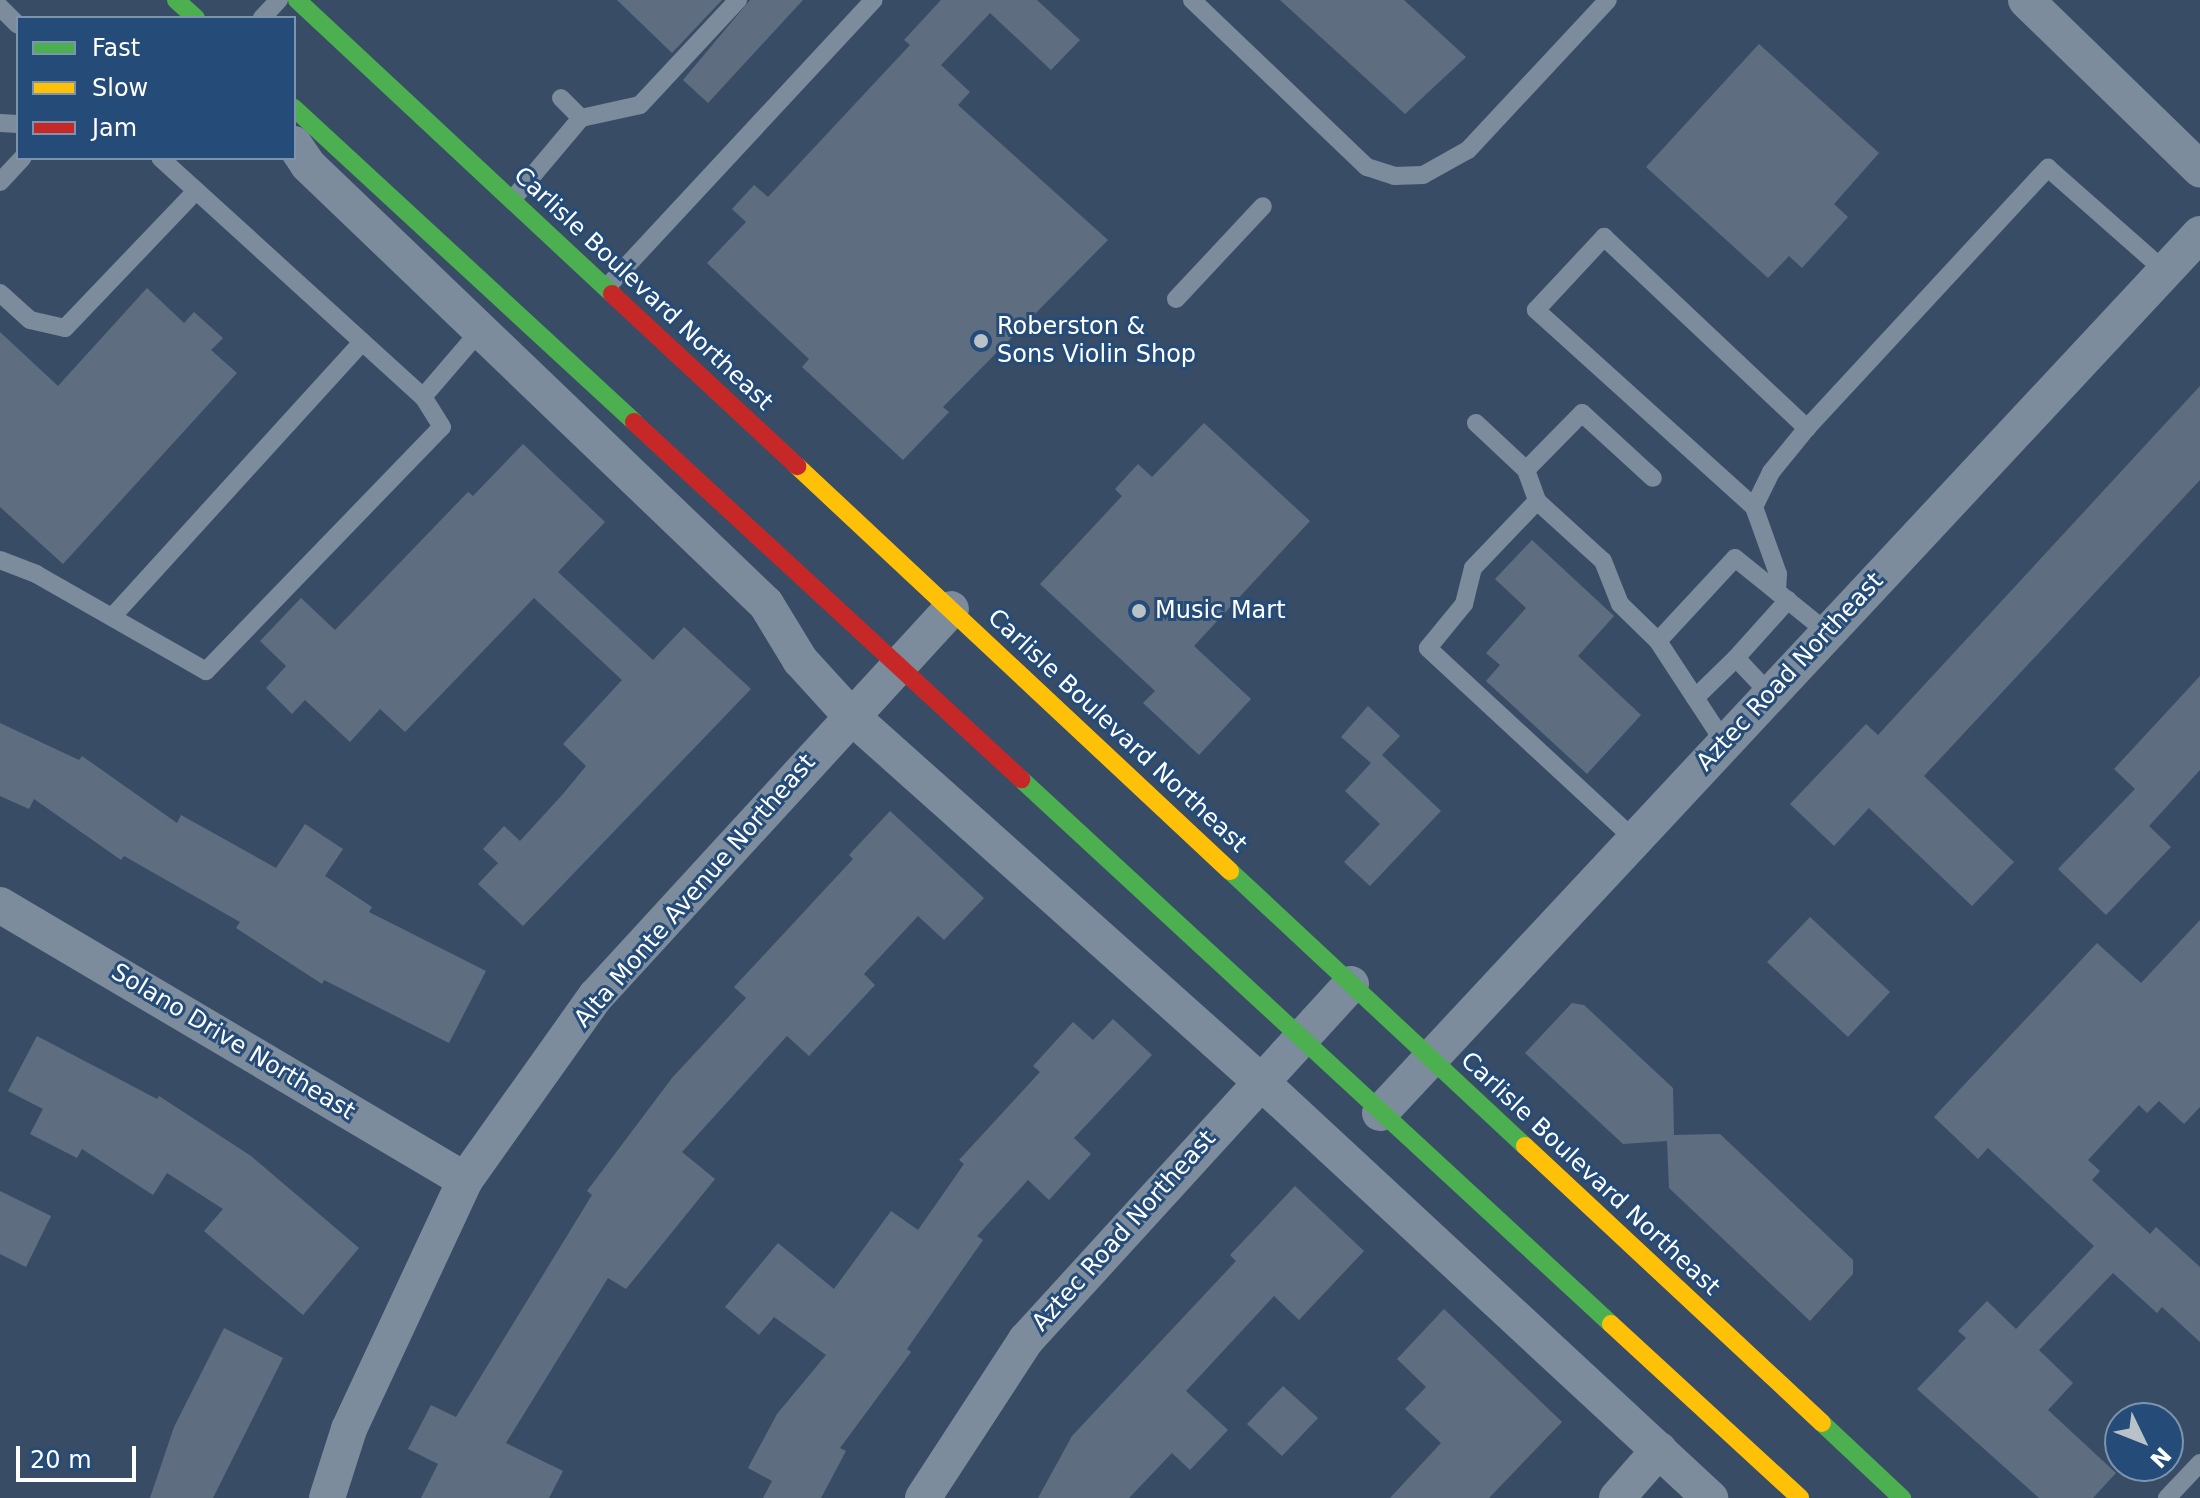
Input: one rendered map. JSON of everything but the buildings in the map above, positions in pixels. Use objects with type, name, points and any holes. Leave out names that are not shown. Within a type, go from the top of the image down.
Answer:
[{"type":"main road","points":[[176,0],[194,16]]},
{"type":"main road","name":"Carlisle Boulevard Northeast","points":[[297,0],[1902,1498]]},
{"type":"main road","points":[[296,110],[899,663],[1299,1038],[1800,1498]]},
{"type":"street","points":[[2026,0],[2200,169]]},
{"type":"street","points":[[296,147],[308,165],[766,604],[800,660],[850,715],[1260,1081],[1710,1498]]},
{"type":"street","name":"Aztec Road Northeast","points":[[1380,1113],[2200,234]]},
{"type":"street","name":"Alta Monte Avenue Northeast","points":[[327,1498],[349,1429],[465,1180],[596,996],[850,715],[951,609]]},
{"type":"street","name":"Solano Drive Northeast","points":[[2,910],[465,1180]]},
{"type":"street","name":"Aztec Road Northeast","points":[[923,1498],[1026,1340],[1351,984]]},
{"type":"street","points":[[1617,1498],[1659,1450]]},
{"type":"lane","points":[[264,16],[279,0]]},
{"type":"lane","points":[[512,200],[581,118],[640,105],[738,0]]},
{"type":"lane","points":[[606,288],[874,0]]},
{"type":"lane","points":[[1192,0],[1367,167],[1394,176],[1423,175],[1468,150],[1608,0]]},
{"type":"lane","points":[[0,7],[16,23]]},
{"type":"lane","points":[[561,98],[581,118]]},
{"type":"lane","points":[[0,182],[20,160]]},
{"type":"lane","points":[[0,560],[112,617],[206,671],[442,427],[423,397],[162,160]]},
{"type":"lane","points":[[1754,507],[1771,472],[1807,428],[2048,168],[2165,271]]},
{"type":"lane","points":[[0,293],[30,320],[65,328],[196,191]]},
{"type":"lane","points":[[1176,299],[1263,206]]},
{"type":"lane","points":[[1695,698],[1736,658],[1783,596],[1754,507],[1536,310],[1604,237],[1807,428]]},
{"type":"lane","points":[[423,397],[505,302]]},
{"type":"lane","points":[[112,617],[362,342]]},
{"type":"lane","points":[[1526,470],[1582,413],[1653,478]]},
{"type":"lane","points":[[1476,423],[1526,470],[1537,501],[1603,561],[1620,604],[1658,641],[1724,742]]},
{"type":"lane","points":[[1537,501],[1473,568],[1464,604],[1428,648],[1634,839]]},
{"type":"lane","points":[[1658,641],[1735,558],[1827,632]]},
{"type":"lane","points":[[1736,658],[1770,694]]},
{"type":"lane","points":[[2167,1498],[2200,1463]]},
{"type":"traffic: fast","points":[[176,0],[194,16]]},
{"type":"traffic: fast","points":[[297,0],[612,294]]},
{"type":"traffic: fast","points":[[296,110],[634,422]]},
{"type":"traffic: fast","points":[[1021,779],[1611,1324]]},
{"type":"traffic: fast","points":[[1230,871],[1525,1146]]},
{"type":"traffic: fast","points":[[1822,1423],[1902,1498]]},
{"type":"traffic: slow","points":[[797,466],[1230,871]]},
{"type":"traffic: slow","points":[[1525,1146],[1822,1423]]},
{"type":"traffic: slow","points":[[1611,1324],[1800,1498]]},
{"type":"traffic: jam","points":[[612,294],[797,466]]},
{"type":"traffic: jam","points":[[634,422],[1021,779]]},
{"type":"place","name":"Roberston & Sons Violin Shop","points":[[981,341]]},
{"type":"place","name":"Music Mart","points":[[1139,611]]}]
